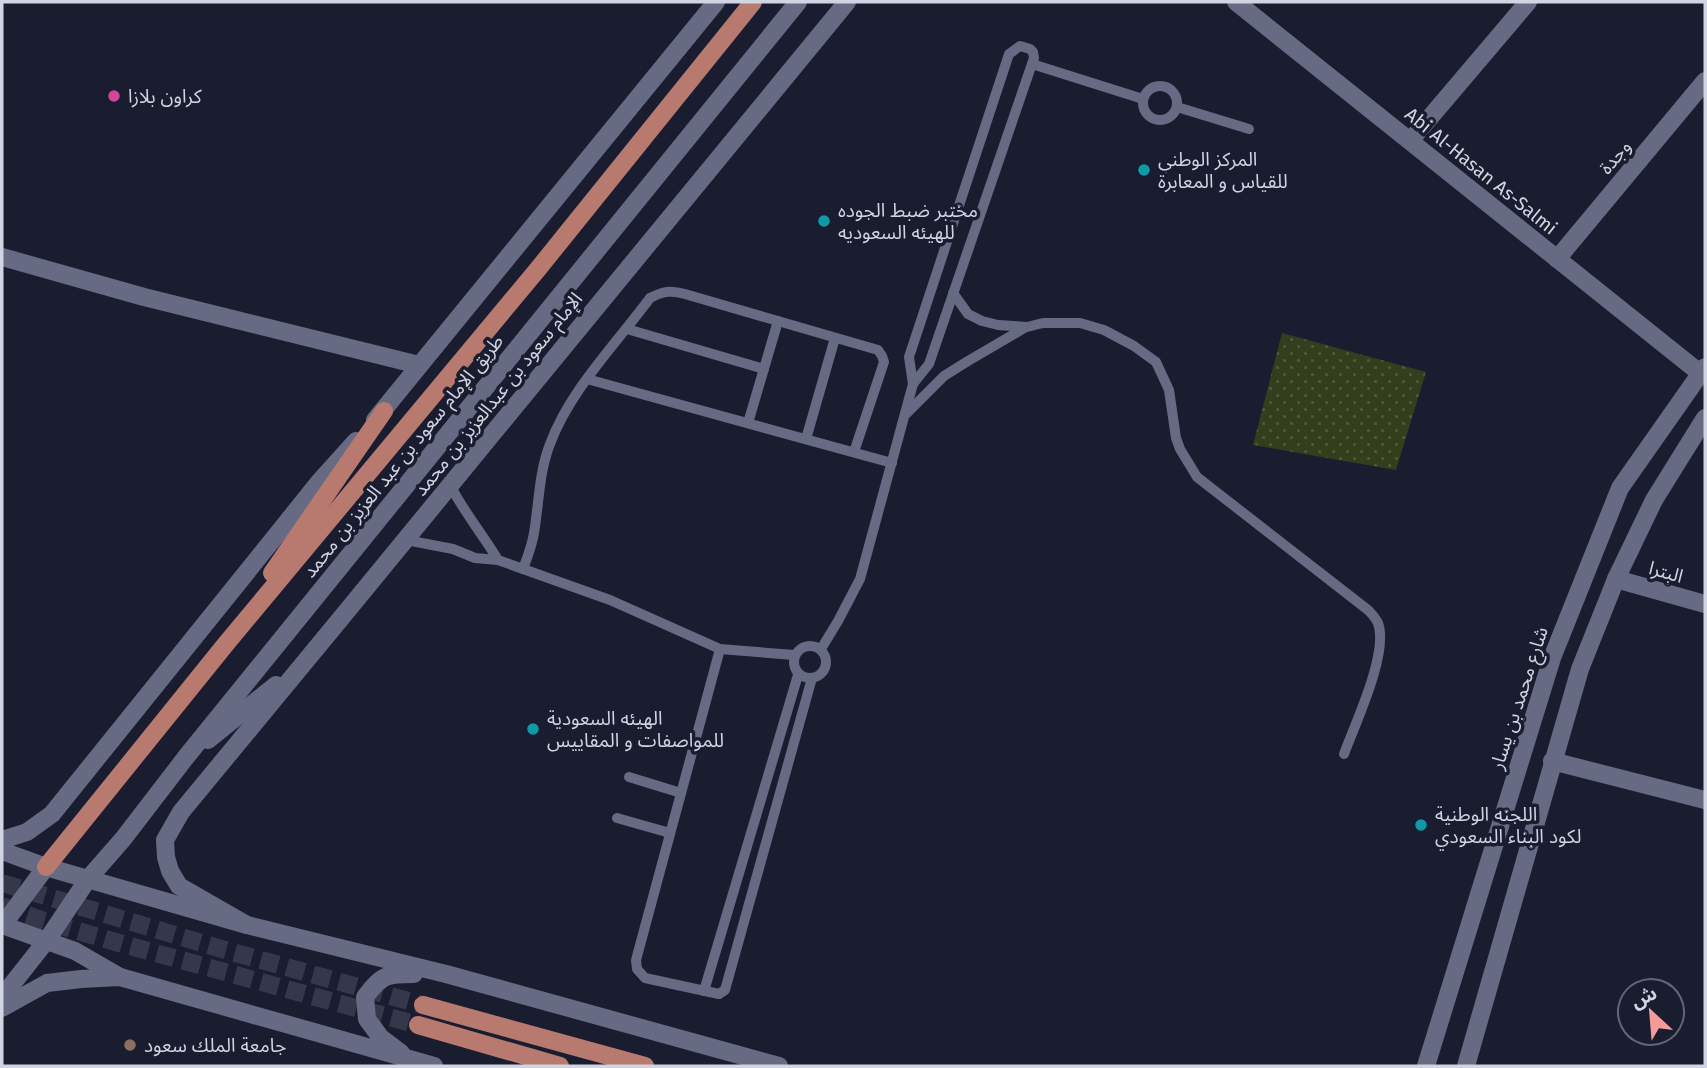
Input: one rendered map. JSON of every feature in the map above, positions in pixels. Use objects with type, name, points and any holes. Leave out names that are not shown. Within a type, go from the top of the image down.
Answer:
[{"type":"main road","points":[[225,645],[291,545],[419,365],[716,2]]},
{"type":"main road","name":"طريق الإمام سعود بن عبد العزيز بن محمد","points":[[46,867],[225,645],[538,269],[753,2]]},
{"type":"main road","name":"طريق الإمام سعود بن عبد العزيز بن محمد","points":[[47,940],[88,879],[798,2]]},
{"type":"main road","name":"الإمام سعود بن عبدالعزيز بن محمد","points":[[247,925],[179,886],[170,871],[165,841],[181,812],[847,2]]},
{"type":"main road","name":"Abi Al-Hasan As-Salmi","points":[[1236,2],[1557,260],[1703,370]]},
{"type":"main road","points":[[1409,141],[1528,2]]},
{"type":"main road","name":"وجدة","points":[[1557,260],[1705,81]]},
{"type":"main road","points":[[2,257],[144,297],[419,365]]},
{"type":"main road","name":"شارع محمد بن يسار","points":[[1426,1066],[1552,658],[1620,488],[1703,370]]},
{"type":"main road","points":[[2,840],[27,832],[52,814],[320,481],[384,411]]},
{"type":"main road","points":[[1466,1066],[1580,668],[1616,579],[1654,499],[1705,418]]},
{"type":"main road","name":"البترا","points":[[1616,579],[1705,604]]},
{"type":"main road","points":[[186,757],[308,659]]},
{"type":"main road","points":[[1552,761],[1705,800]]},
{"type":"main road","points":[[2,851],[46,867],[247,925],[446,974],[779,1066]]},
{"type":"main road","points":[[46,867],[2,926],[75,951],[120,977],[434,1066]]},
{"type":"main road","points":[[2,997],[47,940]]},
{"type":"main road","points":[[409,1059],[381,1038],[367,1018],[365,997],[376,981],[393,973],[446,974]]},
{"type":"main road","points":[[2,1009],[47,983],[120,977]]},
{"type":"main road","points":[[423,1005],[645,1066]]},
{"type":"main road","points":[[418,1025],[560,1066]]},
{"type":"lane","points":[[821,649],[860,579],[913,384],[909,356],[1009,54],[1020,46],[1030,49],[1033,52],[1032,64],[929,364],[913,384]]},
{"type":"lane","points":[[1032,64],[1143,99]]},
{"type":"lane","points":[[1162,85],[1171,89],[1177,97],[1177,107],[1172,116],[1163,120],[1153,119],[1145,113],[1143,99],[1144,94],[1152,87],[1162,85]]},
{"type":"lane","points":[[1177,107],[1249,129]]},
{"type":"lane","points":[[523,569],[533,536],[541,475],[549,445],[562,415],[650,298],[660,292],[672,291],[878,350],[884,362],[854,453]]},
{"type":"lane","points":[[953,293],[968,314],[982,321],[1027,327]]},
{"type":"lane","points":[[748,423],[778,321]]},
{"type":"lane","points":[[905,415],[944,376],[1027,327],[1043,323],[1080,323],[1104,330],[1156,362],[1169,390],[1180,449],[1198,477],[1368,610],[1378,622],[1381,640],[1379,658],[1344,754]]},
{"type":"lane","points":[[627,329],[764,369]]},
{"type":"lane","points":[[806,439],[835,338]]},
{"type":"lane","points":[[587,379],[892,463]]},
{"type":"lane","points":[[450,485],[460,505],[499,560]]},
{"type":"lane","points":[[406,540],[453,549],[475,558],[499,560],[610,600],[720,649],[794,655]]},
{"type":"lane","points":[[811,645],[821,649],[826,659],[825,669],[818,677],[808,679],[799,675],[793,666],[794,655],[801,648],[811,645]]},
{"type":"lane","points":[[720,649],[636,960],[637,969],[645,978],[719,994],[725,990],[812,678]]},
{"type":"lane","points":[[704,991],[799,675]]},
{"type":"lane","points":[[629,777],[681,793]]},
{"type":"lane","points":[[617,818],[670,833]]},
{"type":"green space","points":[[1282,333],[1426,372],[1396,470],[1253,445]]},
{"type":"tunnel","points":[[2,883],[225,950],[423,1005]]},
{"type":"tunnel","points":[[2,906],[119,943],[418,1025]]},
{"type":"place","name":"كراون بلازا","points":[[114,96]]},
{"type":"place","name":"المركز الوطني للقياس و المعابرة","points":[[1144,170]]},
{"type":"place","name":"مختبر ضبط الجوده للهيئه السعوديه","points":[[824,221]]},
{"type":"place","name":"الهيئه السعودية للمواصفات و المقاييس","points":[[533,729]]},
{"type":"place","name":"اللجنه الوطنية لكود البناء السعودي","points":[[1421,825]]},
{"type":"place","name":"جامعة الملك سعود","points":[[130,1045]]}]
